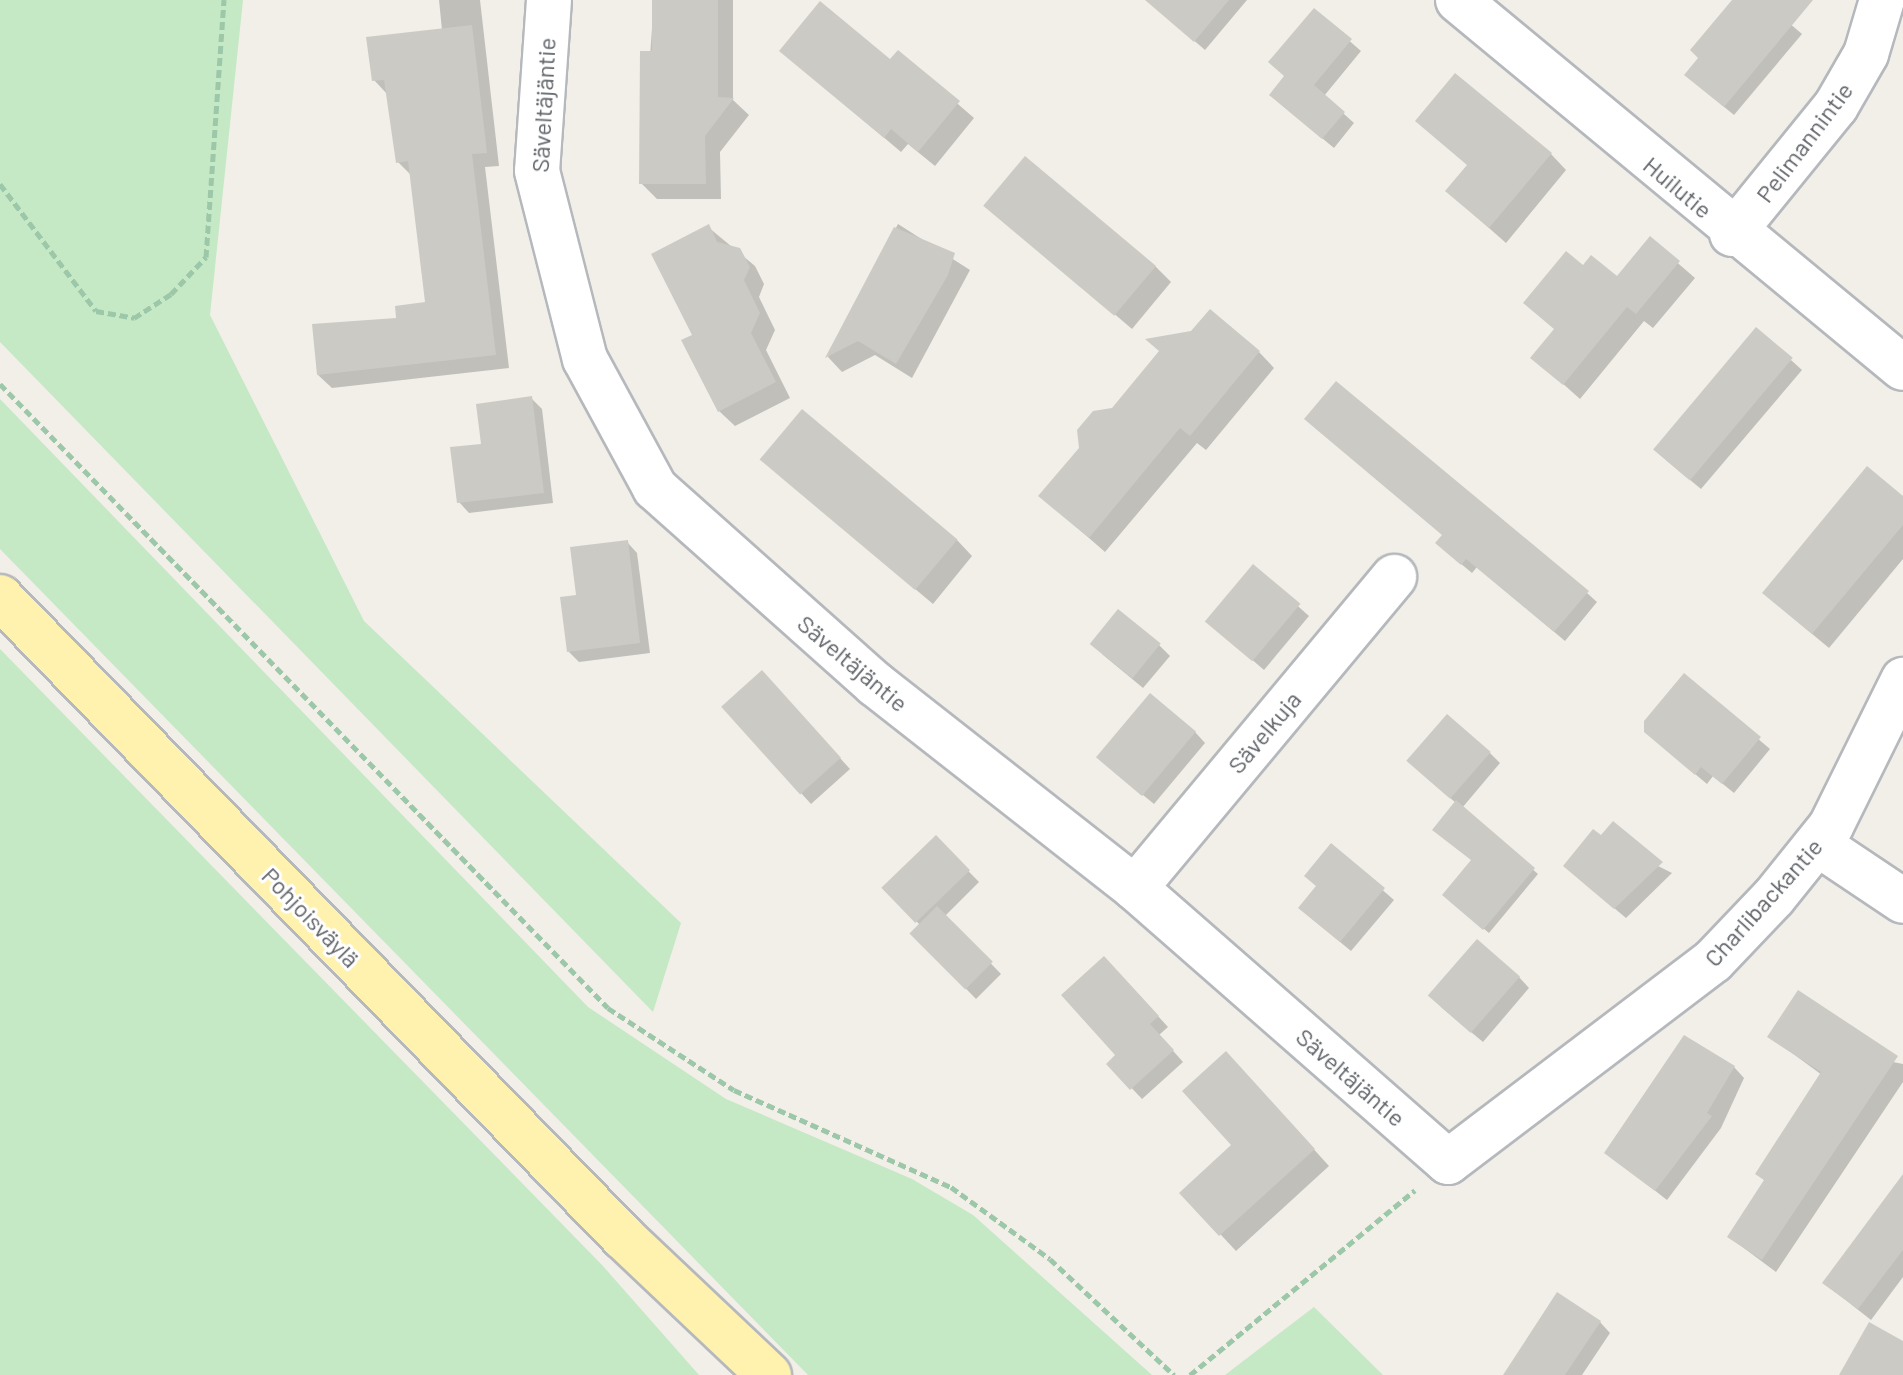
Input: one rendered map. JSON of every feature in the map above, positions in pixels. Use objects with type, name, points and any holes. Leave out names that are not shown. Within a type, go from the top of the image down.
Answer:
[{"type":"main road","name":"Pohjoisväylä","points":[[0,597],[623,1237],[769,1375]]},
{"type":"main road","name":"Pohjoisväylä","points":[[623,1237],[736,1375]]},
{"type":"street","name":"Säveltäjäntie","points":[[549,0],[537,171],[585,359],[655,488],[875,684],[1135,888],[1448,1162]]},
{"type":"street","name":"Huilutie","points":[[1458,0],[1732,234],[1903,368]]},
{"type":"street","name":"Pelimannintie","points":[[1732,234],[1836,106],[1866,54],[1882,0]]},
{"type":"street","name":"Sävelkuja","points":[[1135,888],[1394,577]]},
{"type":"street","name":"Charlibackantie","points":[[1448,1162],[1713,961],[1818,844],[1903,680]]},
{"type":"street","points":[[1818,844],[1903,901]]},
{"type":"path","points":[[0,184],[96,311],[134,318],[171,294],[206,257],[224,0]]},
{"type":"path","points":[[0,384],[608,1008],[734,1090],[951,1187],[1050,1259],[1174,1375]]},
{"type":"path","points":[[1190,1375],[1448,1162]]},
{"type":"green space","points":[[0,0],[243,0],[210,315],[364,621],[681,923],[653,1012],[0,342]]},
{"type":"green space","points":[[0,399],[588,1007],[726,1099],[912,1179],[973,1215],[1152,1375],[808,1375],[0,549]]},
{"type":"green space","points":[[0,649],[602,1265],[699,1375],[0,1375]]},
{"type":"green space","points":[[1314,1307],[1383,1375],[1225,1375]]},
{"type":"building","points":[[652,0],[718,0],[718,97],[734,98],[705,136],[706,184],[639,184],[640,51],[652,51]]},
{"type":"building","points":[[1145,0],[1229,0],[1194,42]]},
{"type":"building","points":[[1732,0],[1813,0],[1724,107],[1684,75],[1698,58],[1690,50]]},
{"type":"building","points":[[820,1],[890,59],[898,50],[960,101],[918,152],[891,129],[884,138],[779,51]]},
{"type":"building","points":[[1314,8],[1352,39],[1314,85],[1345,112],[1322,139],[1269,95],[1284,76],[1268,62]]},
{"type":"building","points":[[472,25],[487,153],[472,154],[496,355],[317,375],[312,324],[396,318],[395,306],[425,302],[408,161],[396,163],[384,80],[372,81],[366,37]]},
{"type":"building","points":[[1455,73],[1552,153],[1489,228],[1445,191],[1467,165],[1415,121]]},
{"type":"building","points":[[1025,156],[1156,266],[1114,316],[983,206]]},
{"type":"building","points":[[709,224],[717,242],[740,248],[750,267],[744,280],[760,313],[751,333],[776,382],[718,412],[681,340],[692,335],[651,254]]},
{"type":"building","points":[[894,227],[955,253],[948,275],[896,364],[858,341],[825,358]]},
{"type":"building","points":[[1650,236],[1680,261],[1636,314],[1627,307],[1563,385],[1530,358],[1554,329],[1523,303],[1566,251],[1583,265],[1591,255],[1617,276]]},
{"type":"building","points":[[1210,309],[1260,351],[1190,436],[1180,428],[1089,538],[1038,496],[1079,448],[1077,430],[1093,411],[1112,408],[1159,351],[1145,339],[1191,331]]},
{"type":"building","points":[[1756,327],[1793,358],[1690,480],[1653,450]]},
{"type":"building","points":[[1336,381],[1589,591],[1554,632],[1466,559],[1461,565],[1435,543],[1442,535],[1304,419]]},
{"type":"building","points":[[532,396],[544,493],[457,503],[450,447],[481,444],[476,404]]},
{"type":"building","points":[[802,409],[958,539],[915,590],[760,460]]},
{"type":"building","points":[[1867,466],[1903,496],[1903,525],[1812,634],[1762,593]]},
{"type":"building","points":[[628,540],[640,643],[567,652],[560,597],[576,595],[570,547]]},
{"type":"building","points":[[1253,564],[1300,604],[1252,661],[1205,621]]},
{"type":"building","points":[[1118,609],[1161,644],[1132,679],[1090,644]]},
{"type":"building","points":[[762,670],[841,758],[800,794],[721,707]]},
{"type":"building","points":[[1684,673],[1761,737],[1722,784],[1701,767],[1695,775],[1644,732],[1644,721]]},
{"type":"building","points":[[1150,693],[1196,732],[1142,796],[1096,757]]},
{"type":"building","points":[[1447,714],[1491,752],[1450,799],[1406,761]]},
{"type":"building","points":[[1456,800],[1535,868],[1483,930],[1442,895],[1471,860],[1432,830]]},
{"type":"building","points":[[1613,821],[1663,862],[1614,909],[1563,866],[1593,829],[1601,835]]},
{"type":"building","points":[[936,835],[970,870],[915,923],[881,888]]},
{"type":"building","points":[[1331,843],[1385,888],[1340,942],[1298,908],[1316,886],[1304,876]]},
{"type":"building","points":[[937,906],[993,962],[965,989],[909,934]]},
{"type":"building","points":[[1477,939],[1520,976],[1471,1033],[1428,996]]},
{"type":"building","points":[[1104,956],[1159,1016],[1150,1024],[1174,1050],[1130,1090],[1106,1064],[1115,1055],[1061,995]]},
{"type":"building","points":[[1798,990],[1898,1056],[1762,1260],[1727,1237],[1764,1180],[1755,1174],[1821,1072],[1767,1037]]},
{"type":"building","points":[[1684,1035],[1735,1066],[1707,1113],[1712,1116],[1655,1191],[1604,1153]]},
{"type":"building","points":[[1226,1051],[1315,1149],[1219,1236],[1179,1193],[1231,1145],[1182,1091]]},
{"type":"building","points":[[1903,1174],[1903,1250],[1858,1309],[1822,1283]]},
{"type":"building","points":[[1557,1292],[1601,1321],[1565,1375],[1503,1375]]},
{"type":"building","points":[[1869,1322],[1903,1341],[1903,1375],[1839,1375]]}]
